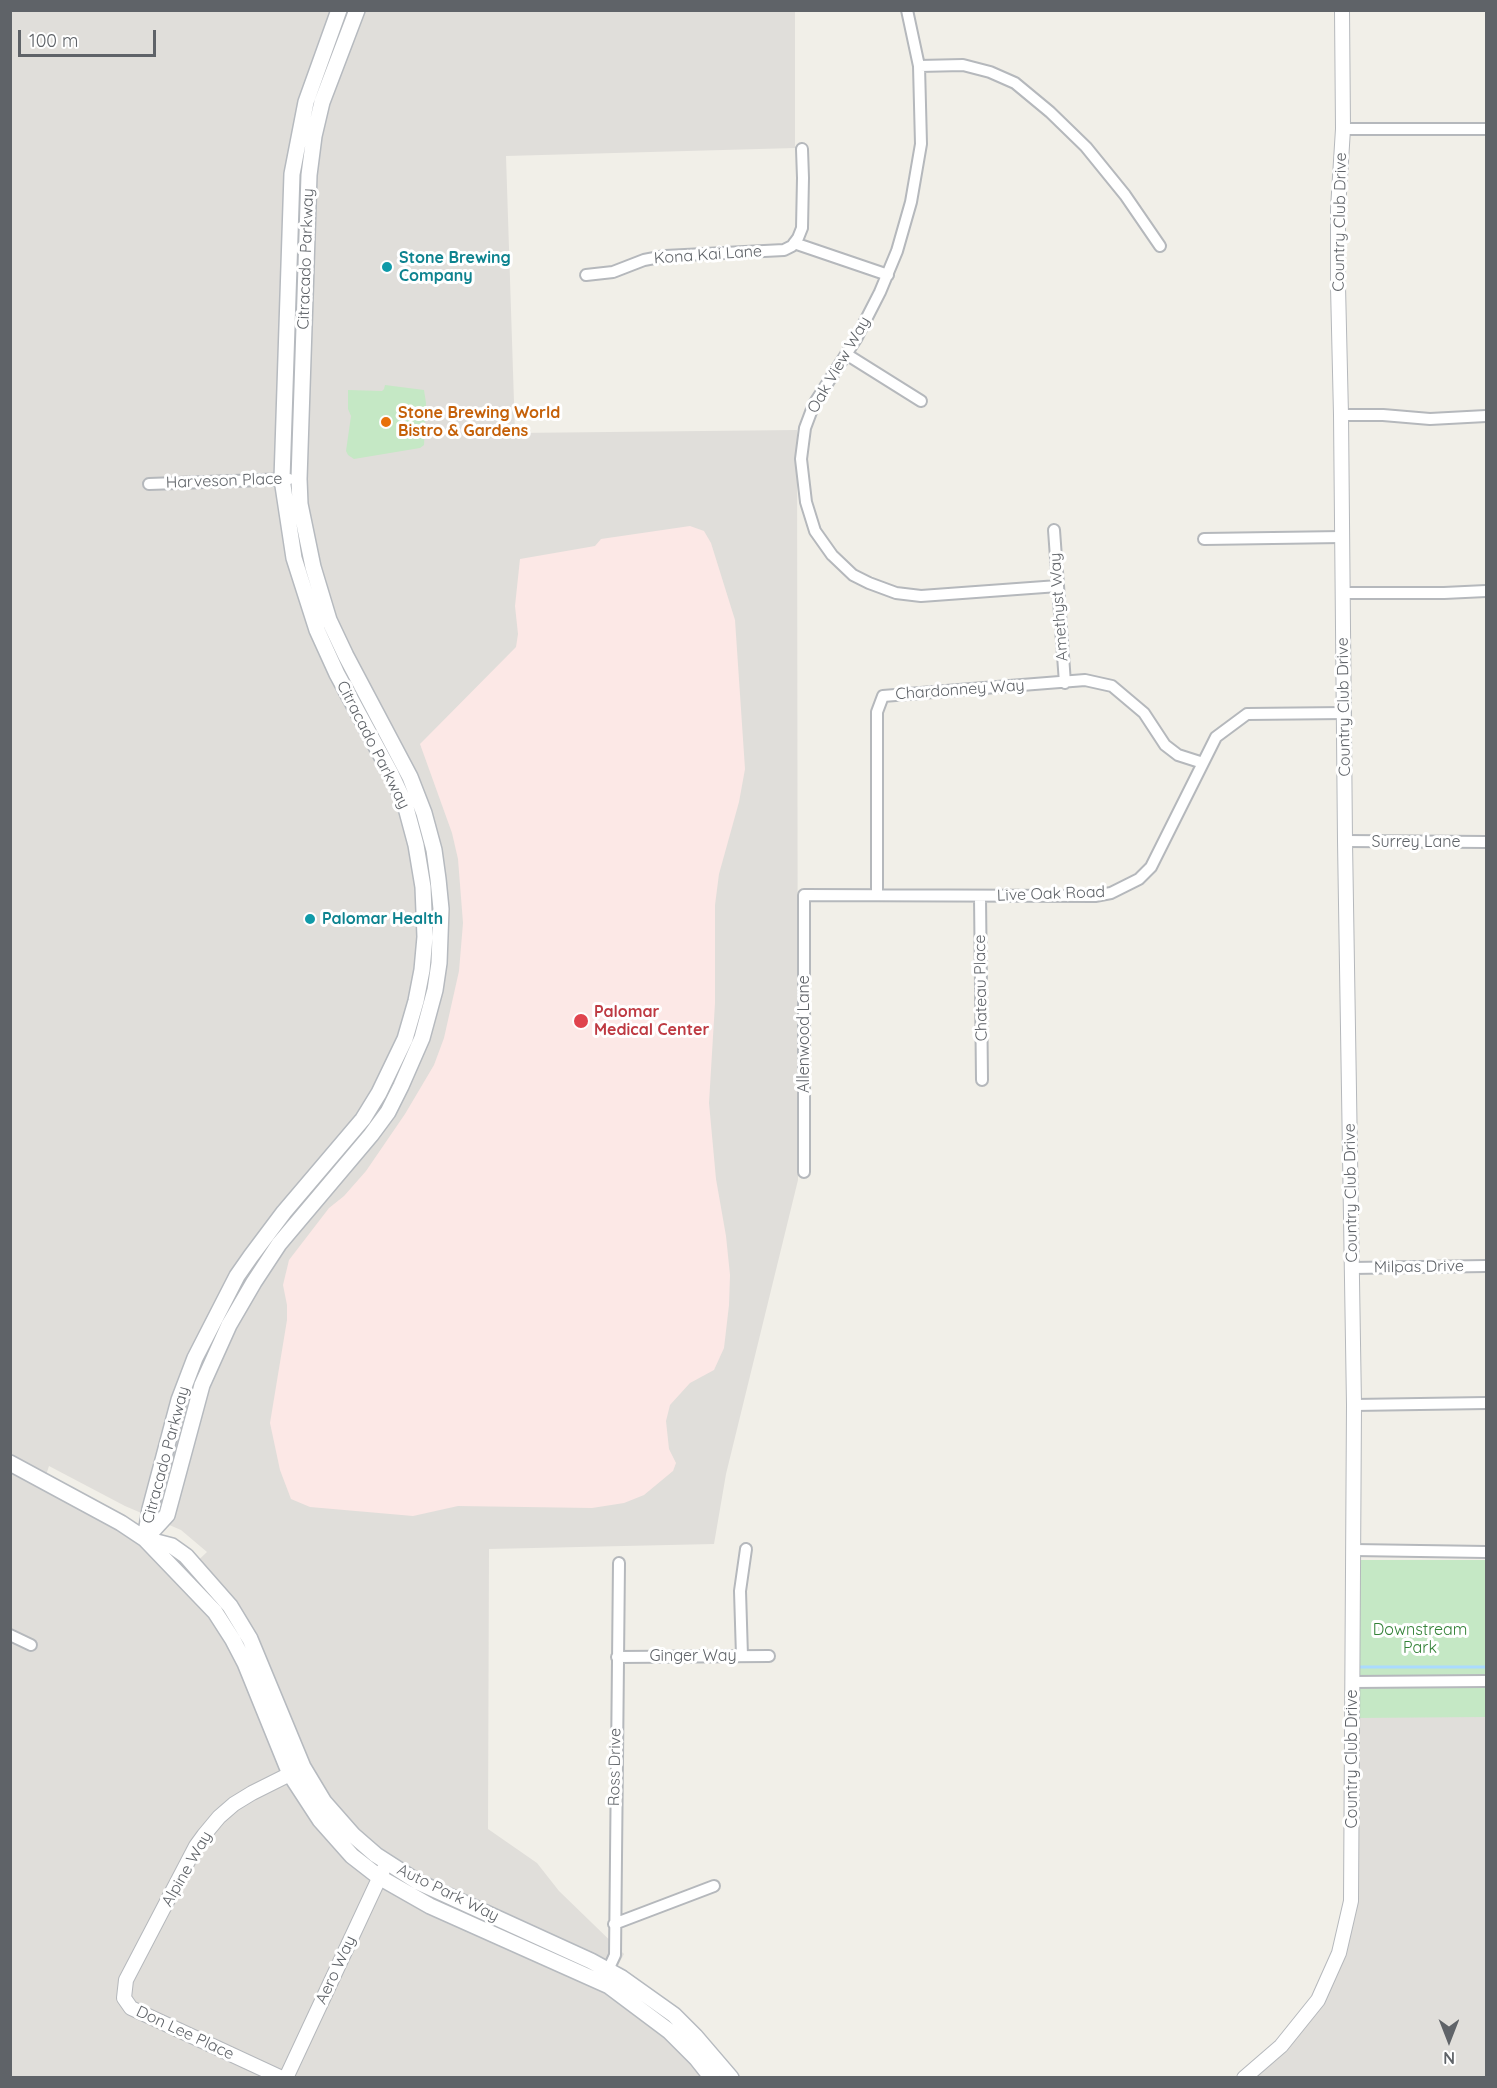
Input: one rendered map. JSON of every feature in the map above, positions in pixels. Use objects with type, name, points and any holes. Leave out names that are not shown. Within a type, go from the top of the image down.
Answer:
[{"type":"main road","name":"Citracado Parkway","points":[[145,1539],[150,1509],[179,1400],[195,1358],[232,1285],[251,1256],[284,1212],[363,1119],[379,1093],[405,1039],[422,970],[425,937],[423,887],[416,845],[405,804],[337,674],[317,630],[294,558],[282,479],[292,174],[297,139],[308,94],[339,10]]},
{"type":"main road","name":"Citracado Parkway","points":[[145,1539],[167,1515],[202,1385],[239,1307],[279,1244],[388,1112],[422,1038],[435,990],[439,963],[441,909],[434,850],[426,821],[410,777],[329,620],[313,567],[298,479],[309,175],[314,136],[322,102],[357,10]]},
{"type":"main road","name":"Auto Park Way","points":[[10,1463],[121,1523],[145,1539],[215,1612],[233,1640],[244,1663],[290,1774],[320,1820],[352,1856],[379,1877],[430,1906],[609,1986],[669,2031],[697,2059],[711,2078]]},
{"type":"main road","name":"Auto Park Way","points":[[145,1539],[172,1546],[186,1556],[230,1606],[250,1639],[303,1767],[324,1802],[352,1835],[388,1863],[418,1882],[608,1970],[648,1995],[696,2036],[731,2078]]},
{"type":"street","name":"Oak View Way","points":[[907,10],[919,66],[921,144],[911,202],[888,274],[856,339],[814,404],[805,428],[801,459],[806,502],[815,531],[832,555],[853,575],[896,593],[921,596],[1058,586]]},
{"type":"street","name":"Country Club Drive","points":[[1244,2078],[1281,2046],[1316,2002],[1340,1953],[1351,1901],[1354,1405],[1338,221],[1343,129],[1342,10]]},
{"type":"street","points":[[919,66],[963,65],[990,72],[1015,83],[1050,112],[1086,147],[1125,195],[1160,246]]},
{"type":"street","points":[[1343,129],[1486,129]]},
{"type":"street","points":[[802,149],[802,228],[794,243],[888,274]]},
{"type":"street","name":"Kona Kai Lane","points":[[586,275],[613,272],[644,260],[665,256],[784,250],[794,243]]},
{"type":"street","points":[[846,354],[921,401]]},
{"type":"street","points":[[1341,415],[1383,415],[1430,419],[1486,416]]},
{"type":"street","name":"Harveson Place","points":[[149,484],[298,479]]},
{"type":"street","name":"Amethyst Way","points":[[1054,530],[1065,683]]},
{"type":"street","points":[[1204,539],[1342,537]]},
{"type":"street","points":[[1342,593],[1486,591]]},
{"type":"street","name":"Chardonney Way","points":[[877,895],[877,712],[883,696],[1085,680],[1112,686],[1144,713],[1165,745],[1178,755],[1203,763]]},
{"type":"street","name":"Live Oak Road","points":[[804,895],[980,897],[1095,896],[1111,893],[1132,883],[1151,867],[1215,737],[1247,714],[1345,713]]},
{"type":"street","name":"Surrey Lane","points":[[1346,841],[1486,842]]},
{"type":"street","name":"Allenwood Lane","points":[[804,895],[804,1172]]},
{"type":"street","name":"Chateau Place","points":[[980,897],[982,1080]]},
{"type":"street","name":"Milpas Drive","points":[[1352,1268],[1486,1266]]},
{"type":"street","points":[[1354,1405],[1486,1404]]},
{"type":"street","points":[[742,1656],[740,1591],[746,1549]]},
{"type":"street","points":[[1354,1550],[1486,1552]]},
{"type":"street","name":"Ross Drive","points":[[608,1970],[615,1955],[619,1563]]},
{"type":"street","points":[[10,1635],[31,1645]]},
{"type":"street","name":"Ginger Way","points":[[617,1657],[769,1656]]},
{"type":"street","points":[[1352,1682],[1486,1681]]},
{"type":"street","name":"Alpine Way","points":[[124,1998],[126,1980],[196,1846],[204,1835],[234,1804],[290,1774]]},
{"type":"street","name":"Aero Way","points":[[284,2078],[379,1877],[388,1863]]},
{"type":"street","points":[[614,1924],[714,1886]]},
{"type":"street","name":"Don Lee Place","points":[[124,1998],[131,2008],[284,2078]]},
{"type":"shaded area","points":[[10,11],[795,11],[795,148],[506,156],[515,433],[797,430],[798,1180],[726,1474],[714,1544],[489,1549],[488,1829],[537,1863],[559,1891],[624,1954],[610,1980],[644,2002],[687,2039],[719,2077],[11,2077]],"holes":[[[49,1466],[125,1506],[181,1530],[207,1552],[190,1568],[163,1548],[44,1481]]]},
{"type":"shaded area","name":"Palomar Medical Center","points":[[690,526],[704,531],[711,543],[735,620],[745,769],[739,802],[719,874],[715,905],[715,1003],[709,1103],[716,1179],[730,1275],[724,1348],[714,1370],[690,1383],[670,1405],[666,1421],[669,1449],[676,1463],[673,1471],[644,1495],[624,1503],[592,1508],[458,1506],[413,1516],[310,1507],[291,1499],[280,1470],[270,1423],[287,1320],[283,1285],[289,1260],[329,1208],[344,1196],[366,1171],[405,1114],[434,1065],[444,1038],[459,971],[463,923],[458,859],[452,833],[420,744],[516,647],[518,634],[515,606],[520,559],[595,546],[601,539]]},
{"type":"shaded area","points":[[1353,1560],[1486,1560],[1486,2077],[1243,2078],[1304,2019],[1345,1934]]},
{"type":"green space","points":[[385,385],[424,390],[426,403],[424,445],[420,448],[354,459],[346,451],[351,416],[348,409],[348,390],[382,391]]},
{"type":"green space","name":"Downstream Park","points":[[1354,1560],[1486,1560],[1486,1717],[1352,1718]]},
{"type":"waterway","points":[[1357,1667],[1486,1667]]},
{"type":"place","name":"Stone Brewing Company","points":[[387,267]]},
{"type":"place","name":"Stone Brewing World Bistro & Gardens","points":[[386,422]]},
{"type":"place","name":"Palomar Health","points":[[310,919]]},
{"type":"place","name":"Palomar Medical Center","points":[[581,1021]]}]
